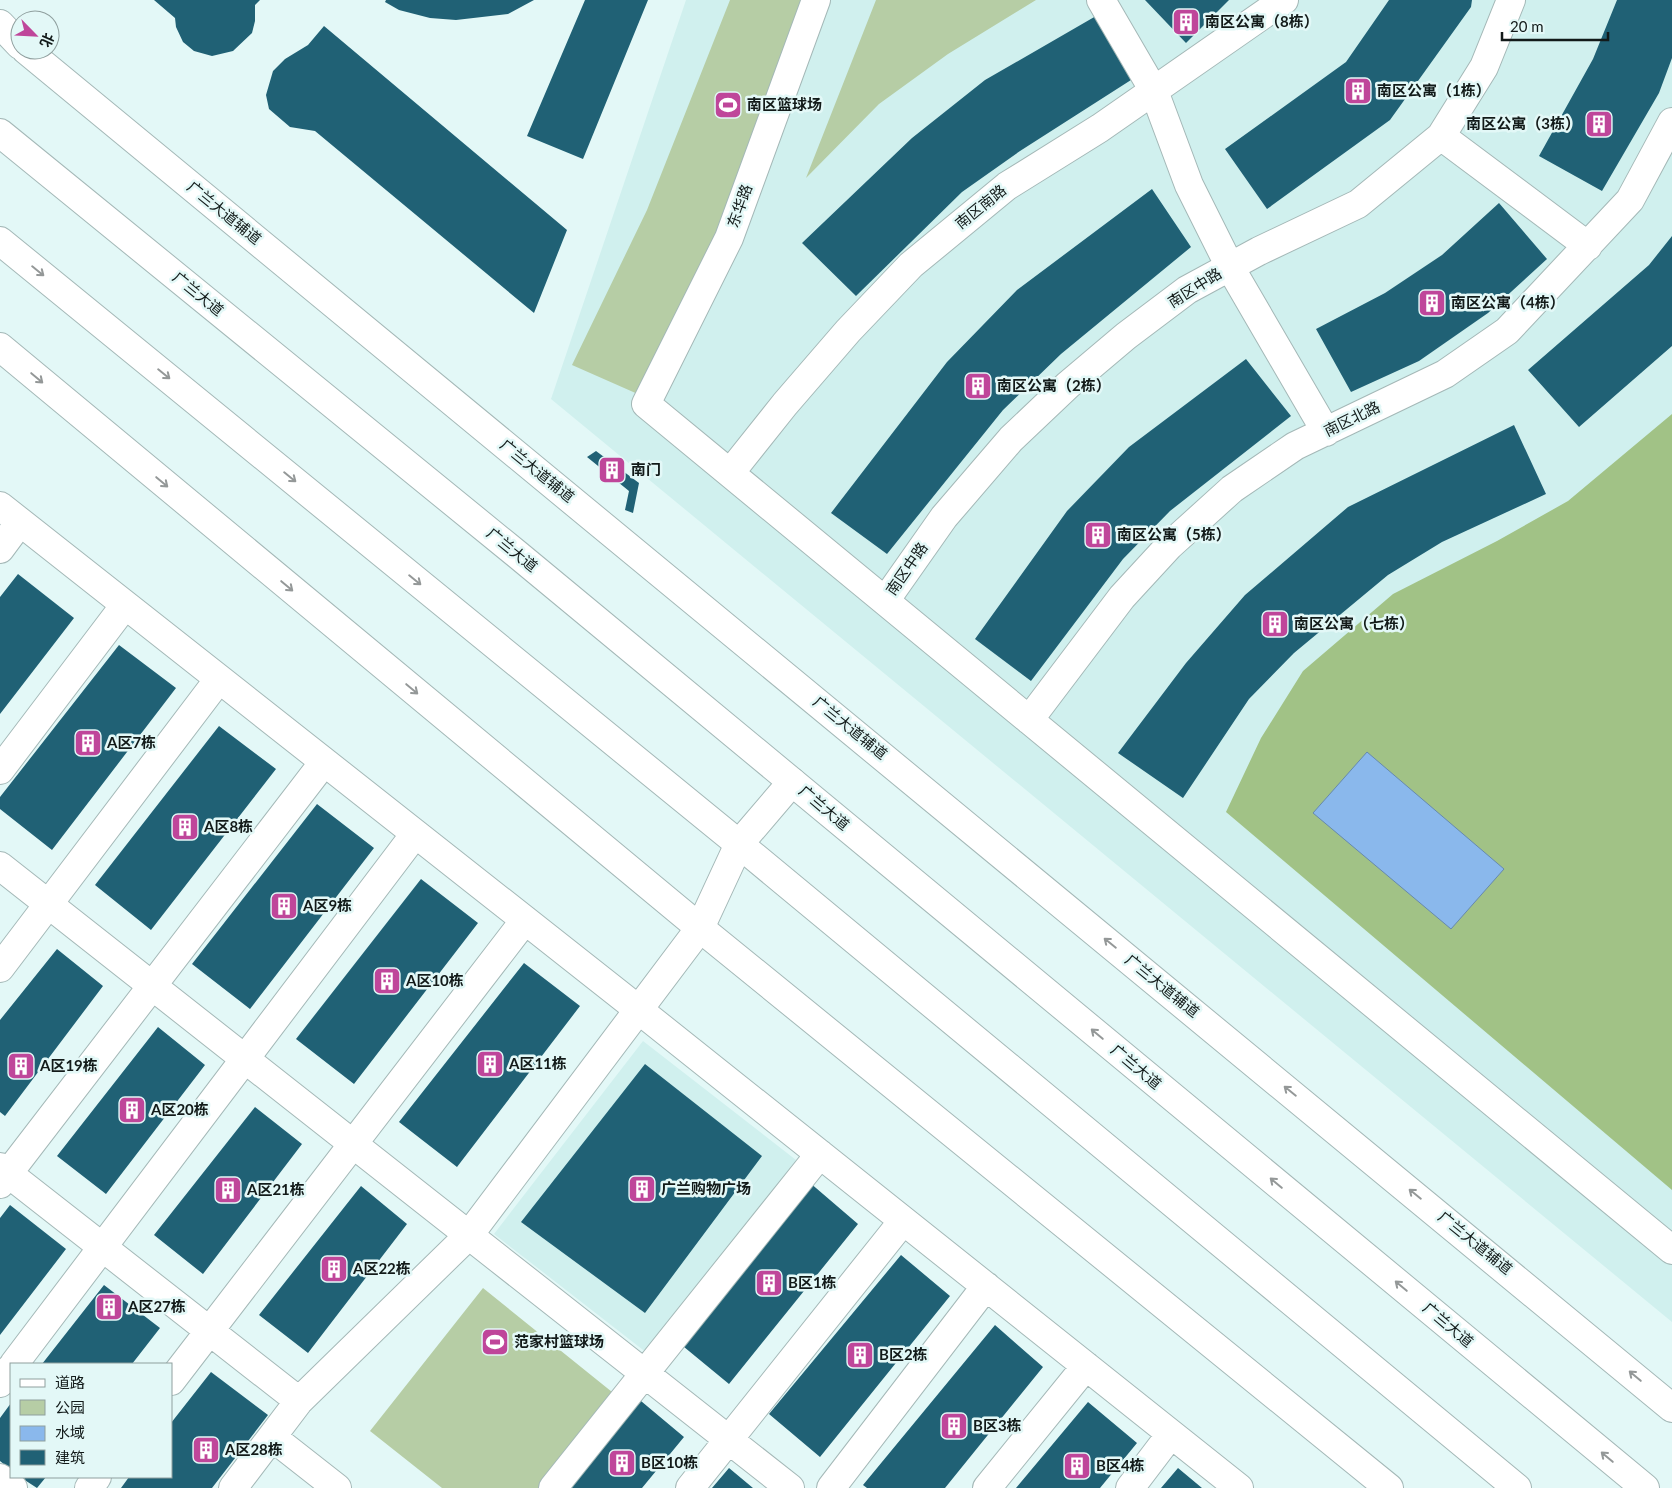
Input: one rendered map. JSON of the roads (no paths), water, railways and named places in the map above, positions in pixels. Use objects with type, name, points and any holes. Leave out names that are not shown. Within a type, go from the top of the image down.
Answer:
[{"type":"main road","name":"东华路","points":[[730,473],[646,404],[729,238],[816,0]]},
{"type":"main road","points":[[1101,0],[1154,91],[1189,186],[1230,267],[1326,432]]},
{"type":"main road","name":"南区南路","points":[[730,473],[848,331],[911,265],[1007,186],[1100,128],[1284,0]]},
{"type":"main road","name":"南区中路","points":[[885,600],[944,518],[1010,439],[1068,385],[1126,336],[1187,290],[1358,204],[1441,136],[1484,67],[1510,0]]},
{"type":"main road","points":[[0,24],[10,34]]},
{"type":"main road","name":"广兰大道辅道","points":[[38,60],[1672,1408]]},
{"type":"main road","name":"南区北路","points":[[1029,720],[1122,597],[1169,546],[1232,489],[1295,446],[1445,374],[1506,331],[1630,200],[1672,122]]},
{"type":"main road","name":"广兰大道","points":[[0,133],[510,548],[1645,1488]]},
{"type":"main road","points":[[1441,136],[1588,246]]},
{"type":"main road","points":[[0,241],[739,844],[1517,1488]]},
{"type":"main road","points":[[0,347],[700,928],[1390,1488]]},
{"type":"main road","points":[[730,473],[1672,1250]]},
{"type":"main road","points":[[0,549],[10,514],[639,1010],[1239,1488]]},
{"type":"main road","points":[[0,770],[125,604]]},
{"type":"main road","points":[[0,968],[219,679]]},
{"type":"main road","points":[[298,1401],[103,1247],[3,1174],[324,762]]},
{"type":"main road","points":[[233,1488],[298,1401],[469,1235],[700,928],[739,844],[792,782]]},
{"type":"main road","points":[[15,1363],[415,834]]},
{"type":"main road","points":[[0,866],[790,1488]]},
{"type":"main road","points":[[172,1379],[525,920]]},
{"type":"main road","points":[[553,1488],[820,1154]]},
{"type":"main road","points":[[690,1488],[903,1221]]},
{"type":"main road","points":[[831,1488],[986,1286]]},
{"type":"main road","points":[[987,1488],[1086,1366]]},
{"type":"main road","points":[[0,1383],[10,1369]]},
{"type":"main road","points":[[1130,1488],[1171,1434]]},
{"type":"main road","points":[[272,1437],[337,1488]]},
{"type":"main road","points":[[0,1478],[13,1488]]},
{"type":"main road","points":[[89,1488],[97,1478]]},
{"type":"water","points":[[1367,752],[1504,869],[1451,929],[1313,813]]},
{"type":"place","name":"南区公寓（8栋）","points":[[1186,22]]},
{"type":"place","name":"南区公寓（1栋）","points":[[1358,91]]},
{"type":"place","name":"南区篮球场","points":[[728,105]]},
{"type":"place","name":"南区公寓（3栋）","points":[[1599,124]]},
{"type":"place","name":"南区公寓（4栋）","points":[[1432,303]]},
{"type":"place","name":"南区公寓（2栋）","points":[[978,386]]},
{"type":"place","name":"南门","points":[[612,470]]},
{"type":"place","name":"南区公寓（5栋）","points":[[1098,535]]},
{"type":"place","name":"南区公寓（七栋）","points":[[1275,624]]},
{"type":"place","name":"A区7栋","points":[[88,743]]},
{"type":"place","name":"A区8栋","points":[[185,827]]},
{"type":"place","name":"A区9栋","points":[[284,906]]},
{"type":"place","name":"A区10栋","points":[[387,981]]},
{"type":"place","name":"A区11栋","points":[[490,1064]]},
{"type":"place","name":"A区19栋","points":[[21,1066]]},
{"type":"place","name":"A区20栋","points":[[132,1110]]},
{"type":"place","name":"广兰购物广场","points":[[642,1189]]},
{"type":"place","name":"A区21栋","points":[[228,1190]]},
{"type":"place","name":"A区22栋","points":[[334,1269]]},
{"type":"place","name":"B区1栋","points":[[769,1283]]},
{"type":"place","name":"A区27栋","points":[[109,1307]]},
{"type":"place","name":"范家村篮球场","points":[[495,1342]]},
{"type":"place","name":"B区2栋","points":[[860,1355]]},
{"type":"place","name":"B区3栋","points":[[954,1426]]},
{"type":"place","name":"A区28栋","points":[[206,1450]]},
{"type":"place","name":"B区10栋","points":[[622,1463]]},
{"type":"place","name":"B区4栋","points":[[1077,1466]]}]
